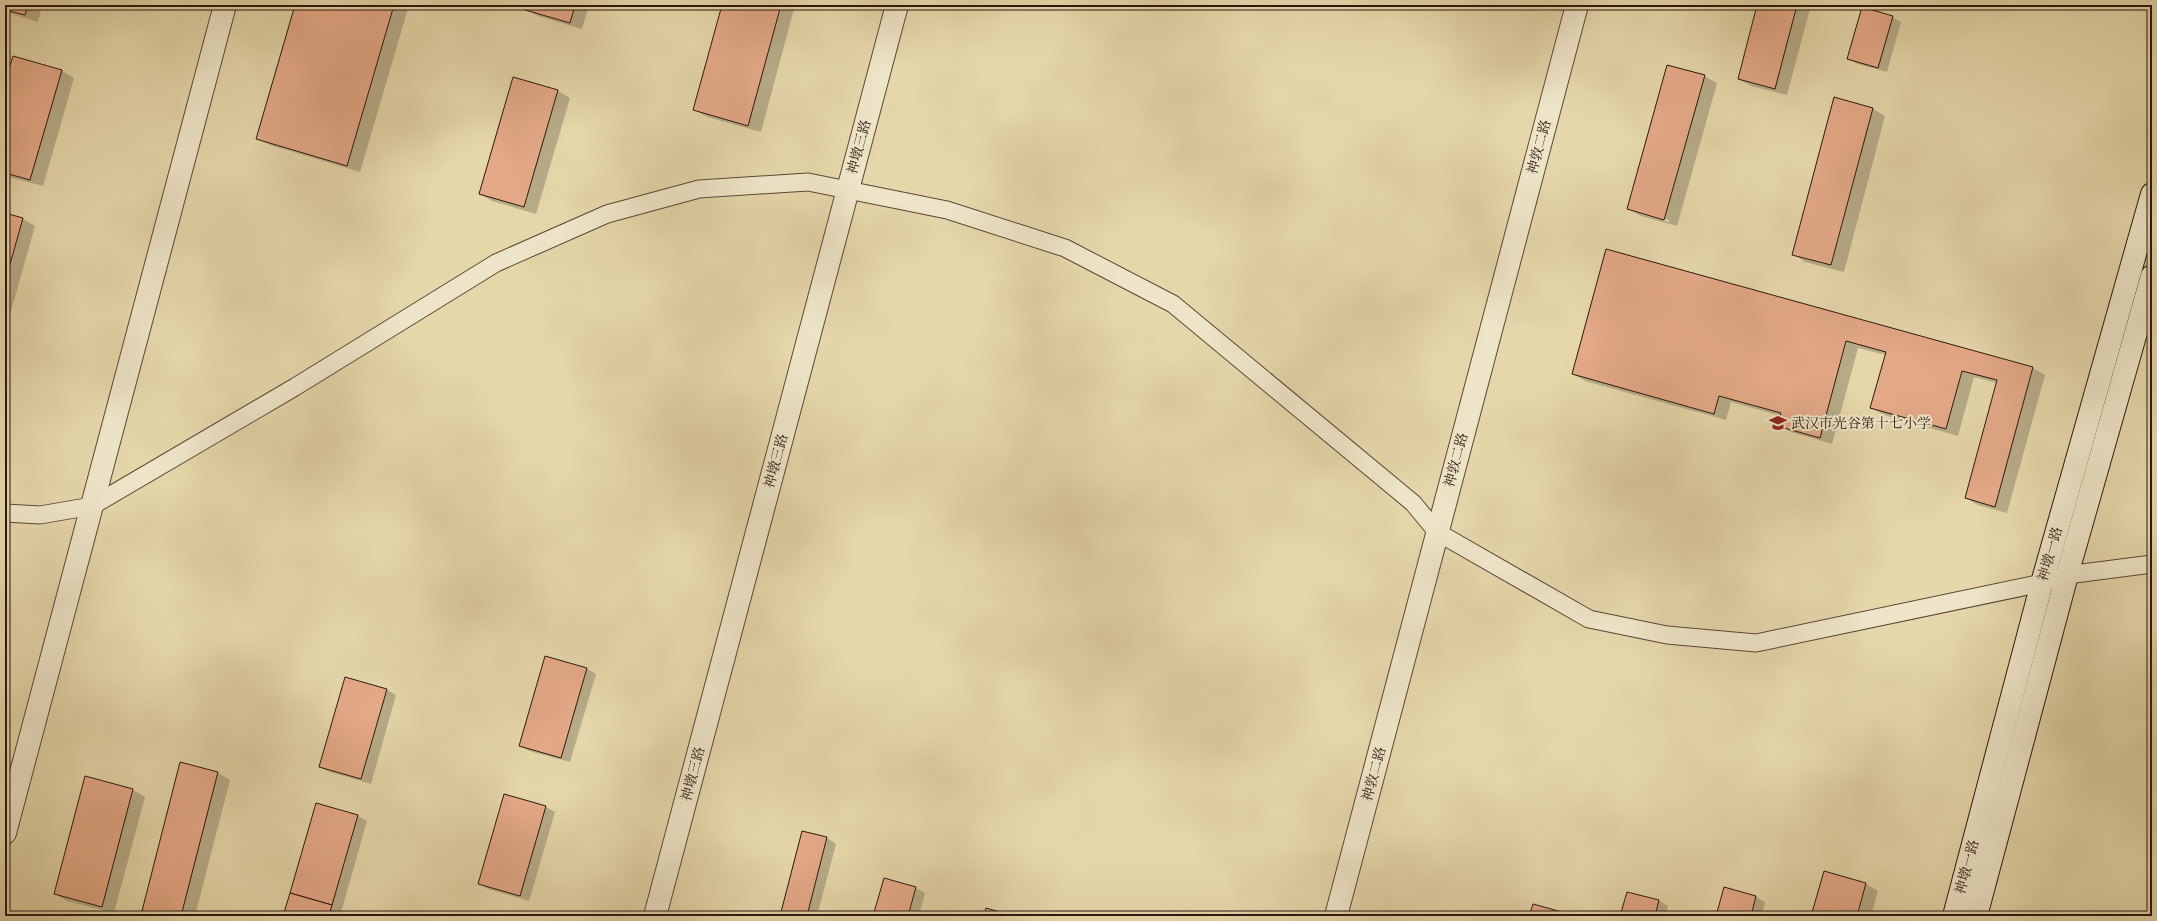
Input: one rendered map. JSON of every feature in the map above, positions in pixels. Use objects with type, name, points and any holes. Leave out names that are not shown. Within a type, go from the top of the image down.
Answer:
[{"type":"street","points":[[5,833],[225,5]]},
{"type":"street","name":"神墩三路","points":[[655,916],[897,5]]},
{"type":"street","name":"神敦二路","points":[[1336,916],[1577,5]]},
{"type":"street","points":[[5,513],[40,515],[92,506],[296,387],[496,263],[607,214],[699,189],[808,182],[947,210],[1065,248],[1173,304],[1412,503],[1438,532],[1589,619],[1667,635],[1756,643],[2042,583],[2067,575],[2152,564]]},
{"type":"street","name":"神墩一路","points":[[1954,916],[2042,583],[2152,194]]},
{"type":"street","name":"神墩一路","points":[[1976,916],[2067,575],[2152,276]]},
{"type":"building","points":[[5,5],[28,5],[25,15],[5,10]]},
{"type":"building","points":[[295,5],[394,5],[347,166],[256,139]]},
{"type":"building","points":[[526,5],[575,5],[570,23],[525,10]]},
{"type":"building","points":[[722,5],[781,5],[748,126],[693,110]]},
{"type":"building","points":[[1757,5],[1797,5],[1775,89],[1738,79]]},
{"type":"building","points":[[1862,7],[1893,16],[1878,68],[1847,59]]},
{"type":"building","points":[[13,56],[62,70],[30,180],[5,173],[5,82]]},
{"type":"building","points":[[1667,65],[1705,75],[1664,220],[1627,209]]},
{"type":"building","points":[[513,77],[558,90],[524,207],[479,194]]},
{"type":"building","points":[[1834,97],[1873,108],[1831,265],[1792,255]]},
{"type":"building","points":[[5,213],[23,218],[5,282]]},
{"type":"building","points":[[1606,249],[2033,367],[1995,507],[1965,498],[1997,380],[1962,371],[1946,429],[1870,408],[1886,352],[1846,341],[1820,438],[1777,426],[1781,413],[1719,396],[1714,414],[1572,374]]},
{"type":"building","points":[[545,656],[587,668],[561,758],[519,746]]},
{"type":"building","points":[[345,677],[387,689],[361,779],[319,767]]},
{"type":"building","points":[[180,762],[218,772],[181,916],[161,916],[142,911]]},
{"type":"building","points":[[85,776],[133,789],[102,907],[54,894]]},
{"type":"building","points":[[504,794],[546,806],[520,896],[478,884]]},
{"type":"building","points":[[316,803],[358,815],[332,905],[290,893]]},
{"type":"building","points":[[802,831],[827,837],[807,916],[780,916]]},
{"type":"building","points":[[1824,871],[1866,883],[1857,916],[1811,916]]},
{"type":"building","points":[[884,878],[916,887],[908,916],[873,916]]},
{"type":"building","points":[[1724,887],[1756,896],[1751,916],[1716,916]]},
{"type":"building","points":[[1627,892],[1659,900],[1655,916],[1620,916]]},
{"type":"building","points":[[290,893],[332,905],[329,916],[283,916]]},
{"type":"building","points":[[1533,904],[1562,912],[1561,916],[1529,916]]},
{"type":"building","points":[[986,908],[1014,916],[984,916]]},
{"type":"place","name":"武汉市光谷第十七小学","points":[[1778,423]]}]
